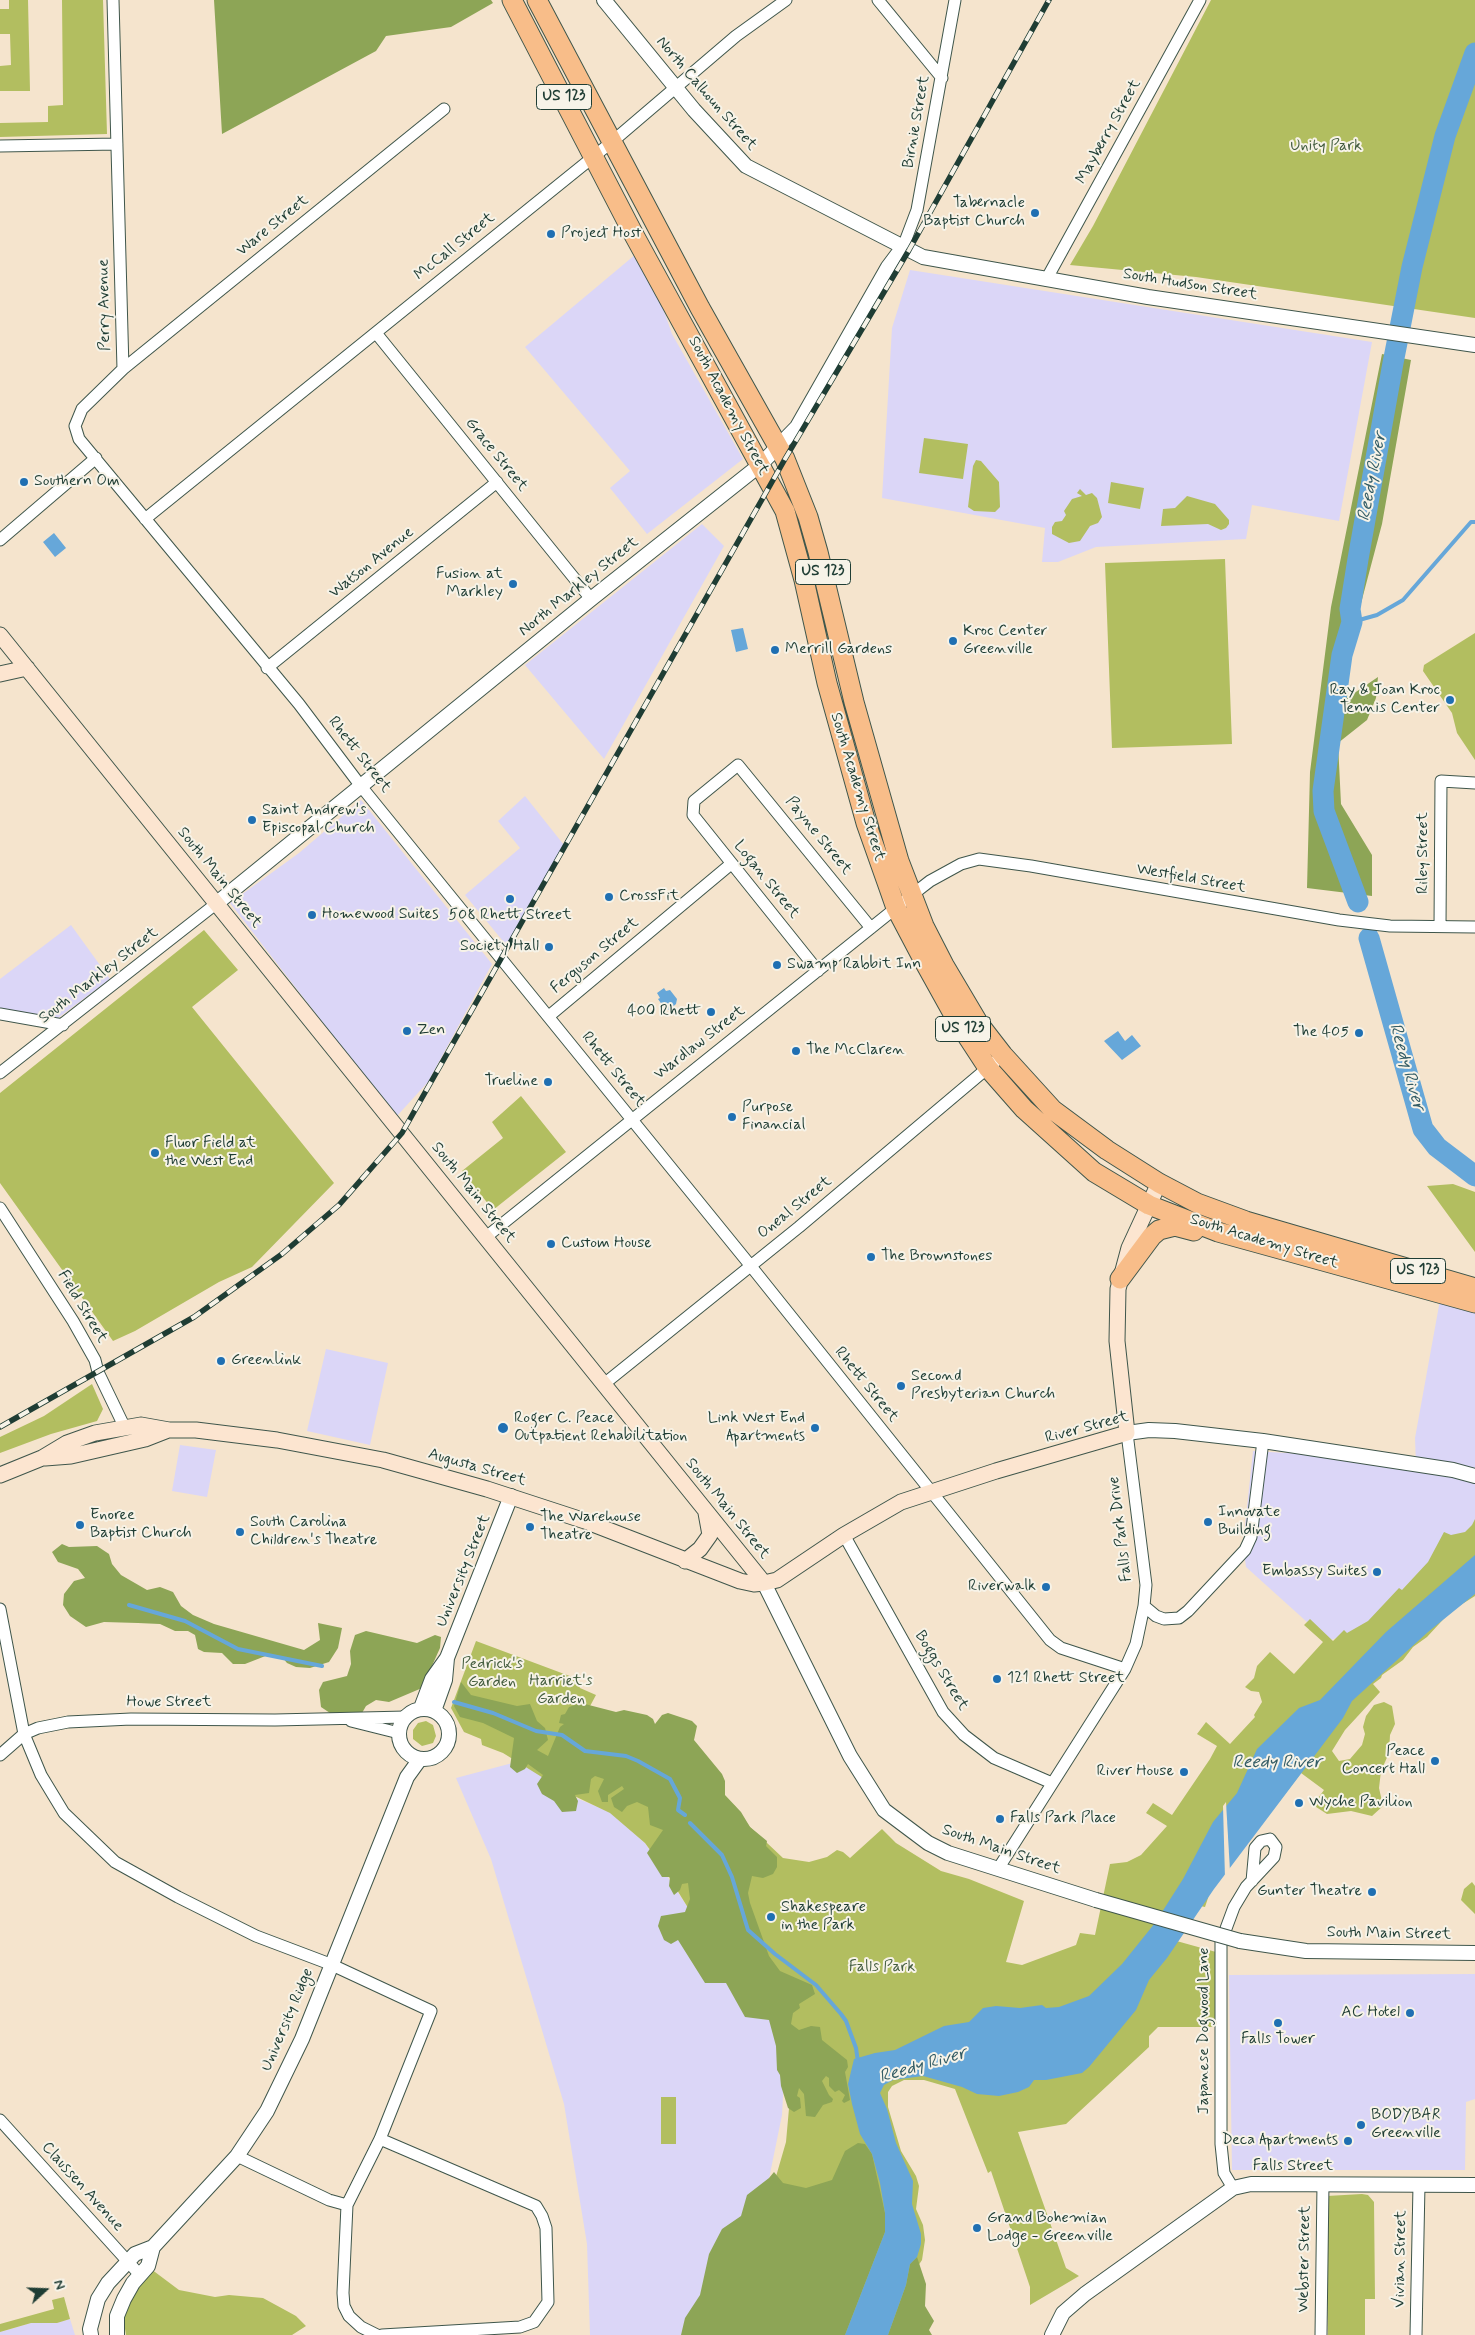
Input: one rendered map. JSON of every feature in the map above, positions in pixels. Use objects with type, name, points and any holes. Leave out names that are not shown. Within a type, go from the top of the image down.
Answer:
[{"type":"highway","name":"South Academy Street","points":[[512,0],[595,155],[634,235],[785,511],[804,580],[826,683],[863,814],[896,908],[956,1018],[988,1068],[1024,1109],[1094,1172],[1149,1205],[1218,1232],[1475,1288]]},
{"type":"highway","name":"South Academy Street","points":[[537,0],[613,140],[700,308],[785,459],[808,516],[870,762],[899,861],[924,926],[944,965],[979,1024],[1003,1055],[1054,1110],[1107,1150],[1159,1183],[1196,1203],[1475,1303]]},
{"type":"highway","points":[[1120,1279],[1152,1236],[1159,1230],[1175,1226],[1194,1231],[1218,1232]]},
{"type":"main road","name":"South Main Street","points":[[0,635],[764,1583]]},
{"type":"main road","points":[[0,674],[27,668]]},
{"type":"main road","name":"Falls Park Drive","points":[[1127,1433],[1116,1341],[1120,1279],[1129,1248],[1159,1183]]},
{"type":"main road","name":"Augusta Street","points":[[0,1475],[42,1458],[67,1443],[95,1433],[141,1425],[169,1430],[196,1430],[276,1440],[343,1452],[428,1472],[511,1496],[584,1521],[740,1581],[754,1584],[764,1583]]},
{"type":"main road","name":"Augusta Street","points":[[42,1458],[70,1456],[145,1438],[169,1430]]},
{"type":"main road","name":"River Street","points":[[764,1583],[777,1580],[844,1535],[901,1502],[1127,1433]]},
{"type":"main road","points":[[685,1561],[700,1549],[710,1535],[706,1509]]},
{"type":"street","name":"Perry Avenue","points":[[96,458],[75,432],[76,420],[82,409],[123,369],[113,0]]},
{"type":"street","name":"North Calhoun Street","points":[[604,0],[676,88],[732,153],[746,166],[903,247]]},
{"type":"street","name":"McCall Street","points":[[146,519],[595,155],[736,36],[786,0]]},
{"type":"street","points":[[878,0],[942,78]]},
{"type":"street","name":"Birnie Street","points":[[903,247],[918,210],[955,0]]},
{"type":"street","name":"Mayberry Street","points":[[1046,280],[1200,0]]},
{"type":"street","name":"Ware Street","points":[[123,369],[444,109]]},
{"type":"street","points":[[0,146],[117,144]]},
{"type":"street","name":"South Hudson Street","points":[[903,247],[923,257],[1046,280],[1475,346]]},
{"type":"street","name":"North Markley Street","points":[[217,903],[360,785],[760,465],[797,427],[888,267],[903,247]]},
{"type":"street","name":"Grace Street","points":[[376,333],[591,599]]},
{"type":"street","points":[[0,540],[96,458]]},
{"type":"street","name":"Rhett Street","points":[[96,458],[267,668],[299,704],[360,785],[750,1265],[1050,1640],[1061,1648],[1125,1669]]},
{"type":"street","name":"Watson Avenue","points":[[267,668],[497,482]]},
{"type":"street","name":"Logan Street","points":[[738,765],[694,801],[694,815],[731,864],[818,970]]},
{"type":"street","name":"Payne Street","points":[[738,765],[871,928]]},
{"type":"street","name":"Riley Street","points":[[1440,926],[1441,781],[1475,783]]},
{"type":"street","name":"Westfield Street","points":[[912,895],[961,864],[979,859],[1031,866],[1339,920],[1390,926],[1475,927]]},
{"type":"street","name":"Ferguson Street","points":[[549,1016],[731,864]]},
{"type":"street","name":"Wardlaw Street","points":[[486,1237],[912,895]]},
{"type":"street","name":"South Markley Street","points":[[0,1073],[217,903]]},
{"type":"street","points":[[0,1014],[63,1025]]},
{"type":"street","name":"Oneal Street","points":[[604,1384],[883,1158],[1003,1055]]},
{"type":"street","name":"Field Street","points":[[0,1208],[73,1321],[95,1360],[98,1372],[125,1428]]},
{"type":"street","name":"River Street","points":[[1127,1433],[1149,1430],[1175,1431],[1263,1441],[1453,1470],[1475,1476]]},
{"type":"street","name":"Falls Park Drive","points":[[998,1869],[1125,1669],[1136,1644],[1144,1606],[1146,1585],[1144,1556],[1127,1433]]},
{"type":"street","points":[[1144,1606],[1156,1616],[1164,1619],[1179,1618],[1188,1611],[1248,1544],[1263,1441]]},
{"type":"street","name":"University Street","points":[[428,1710],[445,1680],[447,1658],[511,1496]]},
{"type":"street","name":"Boggs Street","points":[[844,1535],[943,1712],[964,1734],[994,1758],[1052,1782]]},
{"type":"street","name":"South Main Street","points":[[764,1583],[850,1756],[884,1810],[928,1843],[948,1853],[1096,1900],[1240,1941],[1306,1951],[1475,1952]]},
{"type":"street","points":[[0,1610],[24,1734],[41,1775],[64,1813],[115,1862],[178,1897],[256,1936],[330,1964],[431,2011],[380,2139],[348,2205],[343,2276],[344,2306],[349,2316],[361,2327],[377,2335]]},
{"type":"street","points":[[428,1710],[447,1724],[450,1733],[448,1744],[438,1756],[420,1759],[409,1754],[404,1748],[400,1733],[406,1717],[428,1710]]},
{"type":"street","name":"Howe Street","points":[[0,1755],[24,1734],[38,1728],[68,1722],[131,1719],[347,1720],[367,1716],[406,1717]]},
{"type":"street","name":"Howe Street","points":[[347,1720],[400,1733]]},
{"type":"street","name":"University Ridge","points":[[404,1748],[406,1777]]},
{"type":"street","name":"University Ridge","points":[[91,2335],[90,2329],[98,2299],[108,2283],[135,2254],[153,2247],[237,2156],[267,2111],[302,2039],[330,1964],[406,1777],[420,1759]]},
{"type":"street","name":"Japanese Dogwood Lane","points":[[1233,2188],[1224,2173],[1221,2144],[1221,1942],[1234,1907],[1252,1881]]},
{"type":"street","name":"Claussen Avenue","points":[[0,2120],[140,2275]]},
{"type":"street","points":[[380,2139],[536,2206],[546,2228],[548,2302],[534,2322],[520,2327],[382,2335]]},
{"type":"street","points":[[237,2156],[329,2200],[348,2205]]},
{"type":"street","name":"Falls Street","points":[[1052,2335],[1063,2313],[1085,2294],[1233,2188],[1251,2184],[1475,2185]]},
{"type":"street","name":"Webster Street","points":[[1321,2335],[1323,2184]]},
{"type":"street","name":"Vivian Street","points":[[1416,2335],[1419,2184]]},
{"type":"street","name":"University Ridge","points":[[117,2335],[117,2316],[124,2299],[148,2266],[153,2247]]},
{"type":"street","points":[[93,2316],[100,2335]]},
{"type":"shaded area","points":[[636,254],[658,294],[672,334],[743,459],[647,534],[610,488],[630,471],[525,347]]},
{"type":"shaded area","points":[[910,270],[1372,342],[1339,521],[1252,505],[1246,539],[1096,547],[1058,562],[1042,562],[1045,528],[882,498],[892,328]]},
{"type":"shaded area","points":[[702,524],[724,546],[604,759],[525,665]]},
{"type":"shaded area","points":[[525,796],[564,845],[507,946],[465,895],[520,848],[498,821]]},
{"type":"shaded area","points":[[361,800],[492,964],[428,1082],[396,1117],[230,903],[299,853]]},
{"type":"shaded area","points":[[71,925],[110,979],[58,1018],[0,1008],[0,979]]},
{"type":"shaded area","points":[[1442,1289],[1475,1299],[1475,1524],[1362,1629],[1328,1641],[1246,1567],[1243,1545],[1253,1451],[1387,1459],[1416,1465],[1415,1438]]},
{"type":"shaded area","points":[[326,1349],[388,1363],[370,1445],[307,1431]]},
{"type":"shaded area","points":[[180,1445],[216,1450],[207,1497],[172,1491]]},
{"type":"shaded area","points":[[520,1761],[576,1798],[610,1812],[645,1843],[687,1906],[734,1968],[761,1990],[785,2061],[782,2115],[749,2277],[721,2335],[590,2335],[587,2244],[564,2104],[491,1859],[456,1778]]},
{"type":"shaded area","points":[[1475,1974],[1475,2099],[1466,2102],[1465,2170],[1232,2170],[1229,1975]]},
{"type":"shaded area","points":[[70,2319],[75,2335],[0,2335],[0,2332],[31,2323],[57,2323]]},
{"type":"green space","points":[[9,0],[28,0],[30,91],[0,91],[0,66],[11,65],[10,34],[0,34],[0,9],[9,9]]},
{"type":"green space","points":[[62,0],[103,0],[107,134],[0,137],[0,123],[48,122],[48,106],[63,105]]},
{"type":"green space","points":[[214,0],[491,0],[493,3],[451,27],[386,36],[376,51],[222,134]]},
{"type":"green space","name":"Unity Park","points":[[1211,0],[1475,0],[1475,318],[1196,277],[1070,265],[1093,226]]},
{"type":"green space","points":[[1382,354],[1411,360],[1382,524],[1351,641],[1347,698],[1378,677],[1376,698],[1367,720],[1338,743],[1341,804],[1372,855],[1372,896],[1307,888],[1310,772],[1331,607]]},
{"type":"green space","points":[[924,438],[968,444],[963,479],[919,473]]},
{"type":"green space","points":[[976,460],[981,461],[999,482],[1000,507],[995,512],[974,511],[968,507],[973,466]]},
{"type":"green space","points":[[1111,482],[1144,488],[1140,509],[1108,503]]},
{"type":"green space","points":[[1080,489],[1086,495],[1092,493],[1097,498],[1102,517],[1098,523],[1090,526],[1080,541],[1069,543],[1052,534],[1052,527],[1055,522],[1062,521],[1066,515],[1064,511],[1072,499],[1082,496],[1077,493]]},
{"type":"green space","points":[[1187,496],[1215,504],[1229,520],[1229,524],[1221,530],[1208,524],[1161,526],[1163,509],[1175,508]]},
{"type":"green space","points":[[1225,559],[1232,744],[1112,748],[1105,563]]},
{"type":"green space","name":"Ray & Joan Kroc Tennis Center","points":[[1475,633],[1475,760],[1457,733],[1452,713],[1423,671],[1424,665]]},
{"type":"green space","name":"Fluor Field at the West End","points":[[204,930],[238,970],[192,1007],[334,1183],[252,1267],[219,1282],[135,1331],[113,1341],[0,1183],[0,1093]]},
{"type":"green space","points":[[521,1096],[566,1152],[493,1210],[462,1171],[503,1138],[492,1122]]},
{"type":"green space","points":[[1453,1184],[1475,1192],[1475,1252],[1427,1186]]},
{"type":"green space","points":[[92,1384],[103,1409],[97,1421],[51,1434],[0,1453],[0,1437],[44,1416]]},
{"type":"green space","name":"Falls Park","points":[[1475,1519],[1475,1596],[1451,1611],[1427,1637],[1413,1647],[1403,1660],[1373,1684],[1380,1692],[1345,1730],[1332,1751],[1339,1761],[1350,1759],[1362,1745],[1366,1716],[1374,1705],[1384,1702],[1392,1706],[1395,1724],[1390,1735],[1389,1753],[1381,1771],[1379,1788],[1383,1806],[1372,1816],[1351,1811],[1327,1814],[1313,1805],[1324,1790],[1301,1773],[1210,1892],[1205,1907],[1200,1906],[1173,1940],[1216,1952],[1219,2027],[1158,2027],[1149,2036],[1149,2047],[1066,2124],[1018,2132],[1066,2268],[1079,2276],[1030,2305],[1030,2287],[991,2171],[988,2173],[955,2089],[924,2080],[904,2080],[892,2086],[888,2092],[888,2107],[901,2151],[916,2176],[919,2186],[916,2209],[923,2225],[925,2240],[922,2260],[914,2272],[897,2335],[730,2335],[786,2142],[792,2075],[775,2007],[703,1932],[664,1869],[645,1843],[610,1813],[566,1792],[503,1753],[482,1745],[481,1739],[464,1732],[451,1708],[476,1641],[575,1678],[580,1688],[596,1695],[589,1708],[735,1806],[750,1827],[783,1858],[809,1862],[827,1857],[837,1850],[850,1858],[882,1829],[896,1843],[941,1871],[969,1879],[1024,1901],[1006,1962],[1022,1965],[1076,1945],[1080,1933],[1095,1935],[1110,1864],[1127,1862],[1141,1855],[1167,1826],[1146,1813],[1153,1803],[1172,1815],[1210,1759],[1217,1746],[1197,1734],[1206,1722],[1230,1744],[1255,1717],[1254,1715],[1262,1702],[1259,1692],[1251,1691],[1245,1687],[1254,1678],[1257,1666],[1270,1652],[1294,1674],[1323,1642],[1304,1625],[1310,1619],[1333,1641],[1344,1630],[1347,1633],[1368,1621],[1399,1588],[1402,1590],[1428,1562],[1444,1532],[1451,1535],[1465,1532]]},
{"type":"green space","points":[[62,1544],[69,1547],[97,1546],[109,1554],[112,1564],[121,1575],[147,1590],[160,1587],[173,1592],[181,1606],[193,1615],[214,1624],[304,1650],[320,1640],[318,1623],[342,1628],[338,1648],[329,1662],[310,1668],[296,1667],[287,1663],[282,1657],[268,1655],[245,1664],[233,1664],[222,1653],[204,1652],[198,1649],[195,1635],[188,1631],[175,1631],[160,1624],[138,1623],[104,1622],[86,1627],[70,1616],[63,1605],[64,1594],[74,1581],[85,1578],[78,1569],[58,1562],[52,1552]]},
{"type":"green space","points":[[366,1631],[417,1643],[435,1635],[441,1637],[440,1648],[422,1688],[389,1702],[376,1700],[366,1706],[362,1713],[330,1713],[321,1707],[319,1690],[323,1682],[347,1676],[351,1664],[350,1651],[355,1635]]},
{"type":"green space","points":[[461,1682],[471,1695],[517,1706],[530,1704],[537,1721],[545,1728],[548,1740],[537,1750],[548,1756],[560,1727],[564,1724],[559,1723],[561,1715],[565,1714],[569,1707],[581,1703],[616,1712],[624,1710],[647,1715],[653,1719],[655,1724],[662,1715],[668,1713],[692,1721],[697,1726],[694,1740],[722,1774],[725,1781],[725,1795],[741,1812],[750,1827],[767,1841],[766,1846],[777,1857],[777,1867],[773,1874],[763,1878],[752,1876],[748,1893],[769,1956],[780,1971],[812,1985],[815,1994],[799,2004],[800,2008],[793,2013],[791,2024],[799,2030],[811,2026],[820,2027],[822,2040],[847,2060],[848,2067],[845,2072],[850,2100],[844,2103],[842,2101],[845,2095],[839,2090],[835,2092],[829,2086],[829,2078],[826,2076],[822,2081],[833,2099],[832,2102],[823,2105],[815,2117],[806,2116],[804,2094],[799,2088],[797,2096],[800,2098],[801,2108],[794,2112],[788,2108],[777,2070],[776,2046],[769,2020],[745,2017],[726,1983],[705,1983],[678,1940],[671,1944],[664,1940],[658,1926],[661,1916],[685,1912],[690,1899],[688,1883],[682,1884],[680,1890],[674,1895],[669,1886],[670,1877],[662,1877],[647,1853],[663,1830],[650,1825],[648,1807],[637,1802],[627,1806],[622,1812],[614,1807],[611,1798],[624,1789],[622,1786],[608,1795],[608,1802],[602,1802],[598,1791],[604,1779],[595,1776],[591,1779],[589,1793],[575,1795],[578,1801],[576,1811],[562,1812],[554,1801],[542,1794],[537,1784],[543,1775],[528,1764],[525,1769],[517,1773],[510,1767],[514,1738],[483,1723],[460,1717],[454,1706]]},
{"type":"green space","points":[[426,1721],[433,1725],[436,1736],[433,1743],[422,1746],[413,1739],[413,1730],[418,1723]]},
{"type":"green space","points":[[1472,1882],[1475,1886],[1475,1914],[1461,1900],[1464,1889]]},
{"type":"green space","points":[[661,2097],[676,2097],[676,2144],[661,2144]]},
{"type":"green space","points":[[858,2143],[865,2144],[872,2154],[885,2213],[885,2232],[845,2335],[681,2335],[685,2318],[700,2295],[709,2254],[722,2229],[741,2216],[747,2195],[774,2172],[783,2183],[806,2188],[832,2180],[845,2151]]},
{"type":"green space","points":[[1368,2195],[1374,2202],[1375,2299],[1365,2299],[1365,2335],[1328,2335],[1327,2196]]},
{"type":"green space","points":[[917,2257],[926,2284],[925,2306],[934,2321],[929,2330],[932,2335],[888,2335],[906,2285],[910,2264]]},
{"type":"green space","points":[[151,2269],[179,2290],[215,2297],[229,2295],[263,2298],[296,2316],[306,2326],[292,2335],[126,2335],[122,2310]]},
{"type":"green space","points":[[64,2297],[70,2319],[57,2323],[31,2323],[0,2332],[0,2324],[54,2309],[52,2300]]},
{"type":"water","points":[[54,533],[66,548],[55,557],[43,542]]},
{"type":"water","points":[[743,628],[748,649],[736,652],[731,630]]},
{"type":"water","points":[[664,988],[666,991],[670,990],[677,999],[676,1004],[669,1010],[665,1009],[658,999],[660,998],[657,993]]},
{"type":"water","points":[[1118,1031],[1125,1041],[1132,1035],[1141,1046],[1122,1060],[1104,1041]]},
{"type":"water","points":[[1475,1555],[1475,1594],[1428,1632],[1352,1701],[1343,1718],[1214,1889],[1167,1958],[1149,1980],[1136,2010],[1089,2067],[1082,2073],[1046,2080],[1034,2080],[1029,2087],[1018,2092],[999,2096],[977,2094],[962,2087],[923,2076],[893,2080],[884,2085],[880,2093],[887,2109],[896,2143],[913,2181],[912,2204],[921,2234],[921,2244],[917,2257],[910,2264],[906,2285],[888,2335],[845,2335],[885,2232],[885,2213],[880,2183],[872,2154],[860,2134],[848,2084],[854,2059],[895,2050],[944,2026],[969,2022],[983,2008],[996,2006],[1020,2008],[1042,2005],[1046,2008],[1059,2007],[1089,1996],[1122,1964],[1155,1923],[1183,1879],[1213,1822],[1237,1793],[1257,1749],[1299,1708],[1320,1700],[1386,1632]]},
{"type":"pier","points":[[1226,1802],[1230,1871],[1225,1878],[1223,1806]]},
{"type":"waterway","name":"Reedy River","points":[[1358,902],[1324,811],[1323,791],[1342,655],[1352,622],[1350,609],[1358,559],[1412,267],[1445,136],[1475,53]]},
{"type":"waterway","points":[[1352,622],[1377,615],[1403,600],[1471,522],[1475,522]]},
{"type":"waterway","name":"Reedy River","points":[[1369,938],[1423,1129],[1437,1147],[1475,1176]]},
{"type":"waterway","points":[[129,1605],[185,1621],[238,1649],[322,1666]]},
{"type":"waterway","points":[[454,1702],[493,1713],[536,1731],[562,1735],[585,1751],[626,1756],[638,1761],[670,1779],[680,1798],[678,1810],[685,1815]]},
{"type":"waterway","points":[[690,1823],[722,1855],[732,1877],[748,1930],[775,1954],[816,1985],[841,2014],[846,2021],[856,2048],[858,2062]]},
{"type":"railway","points":[[0,1427],[194,1317],[282,1254],[339,1205],[402,1133],[785,459],[909,250],[1049,0]]},
{"type":"place","name":"Tabernacle Baptist Church","points":[[1035,213]]},
{"type":"place","name":"Project Host","points":[[551,234]]},
{"type":"place","name":"Southern Om","points":[[24,482]]},
{"type":"place","name":"Fusion at Markley","points":[[513,584]]},
{"type":"place","name":"Kroc Center Greenville","points":[[953,641]]},
{"type":"place","name":"Merrill Gardens","points":[[775,650]]},
{"type":"place","name":"Ray & Joan Kroc Tennis Center","points":[[1450,700]]},
{"type":"place","name":"Saint Andrew's Episcopal Church","points":[[252,820]]},
{"type":"place","name":"CrossFit","points":[[609,897]]},
{"type":"place","name":"508 Rhett Street","points":[[510,899]]},
{"type":"place","name":"Homewood Suites","points":[[312,915]]},
{"type":"place","name":"Society Hall","points":[[549,947]]},
{"type":"place","name":"Swamp Rabbit Inn","points":[[777,965]]},
{"type":"place","name":"400 Rhett","points":[[711,1012]]},
{"type":"place","name":"Zen","points":[[407,1031]]},
{"type":"place","name":"The 405","points":[[1359,1033]]},
{"type":"place","name":"The McClaren","points":[[796,1051]]},
{"type":"place","name":"Trueline","points":[[548,1082]]},
{"type":"place","name":"Purpose Financial","points":[[732,1117]]},
{"type":"place","name":"Fluor Field at the West End","points":[[155,1153]]},
{"type":"place","name":"Custom House","points":[[551,1244]]},
{"type":"place","name":"The Brownstones","points":[[871,1257]]},
{"type":"place","name":"Greenlink","points":[[221,1361]]},
{"type":"place","name":"Second Presbyterian Church","points":[[901,1386]]},
{"type":"place","name":"Roger C. Peace Outpatient Rehabilitation","points":[[503,1428]]},
{"type":"place","name":"Link West End Apartments","points":[[815,1428]]},
{"type":"place","name":"Innovate Building","points":[[1208,1522]]},
{"type":"place","name":"Enoree Baptist Church","points":[[80,1525]]},
{"type":"place","name":"The Warehouse Theatre","points":[[530,1527]]},
{"type":"place","name":"South Carolina Children's Theatre","points":[[240,1532]]},
{"type":"place","name":"Embassy Suites","points":[[1377,1572]]},
{"type":"place","name":"Riverwalk","points":[[1046,1587]]},
{"type":"place","name":"121 Rhett Street","points":[[997,1679]]},
{"type":"place","name":"Peace Concert Hall","points":[[1435,1761]]},
{"type":"place","name":"River House","points":[[1184,1772]]},
{"type":"place","name":"Wyche Pavilion","points":[[1299,1803]]},
{"type":"place","name":"Falls Park Place","points":[[1000,1819]]},
{"type":"place","name":"Gunter Theatre","points":[[1372,1892]]},
{"type":"place","name":"Shakespeare in the Park","points":[[771,1917]]},
{"type":"place","name":"AC Hotel","points":[[1410,2013]]},
{"type":"place","name":"Falls Tower","points":[[1278,2023]]},
{"type":"place","name":"BODYBAR Greenville","points":[[1361,2125]]},
{"type":"place","name":"Deca Apartments","points":[[1348,2141]]},
{"type":"place","name":"Grand Bohemian Lodge - Greenville","points":[[977,2228]]},
{"type":"park label","name":"Pedrick's Garden","points":[[492,1674]]},
{"type":"park label","name":"Harriet's Garden","points":[[561,1691]]}]
